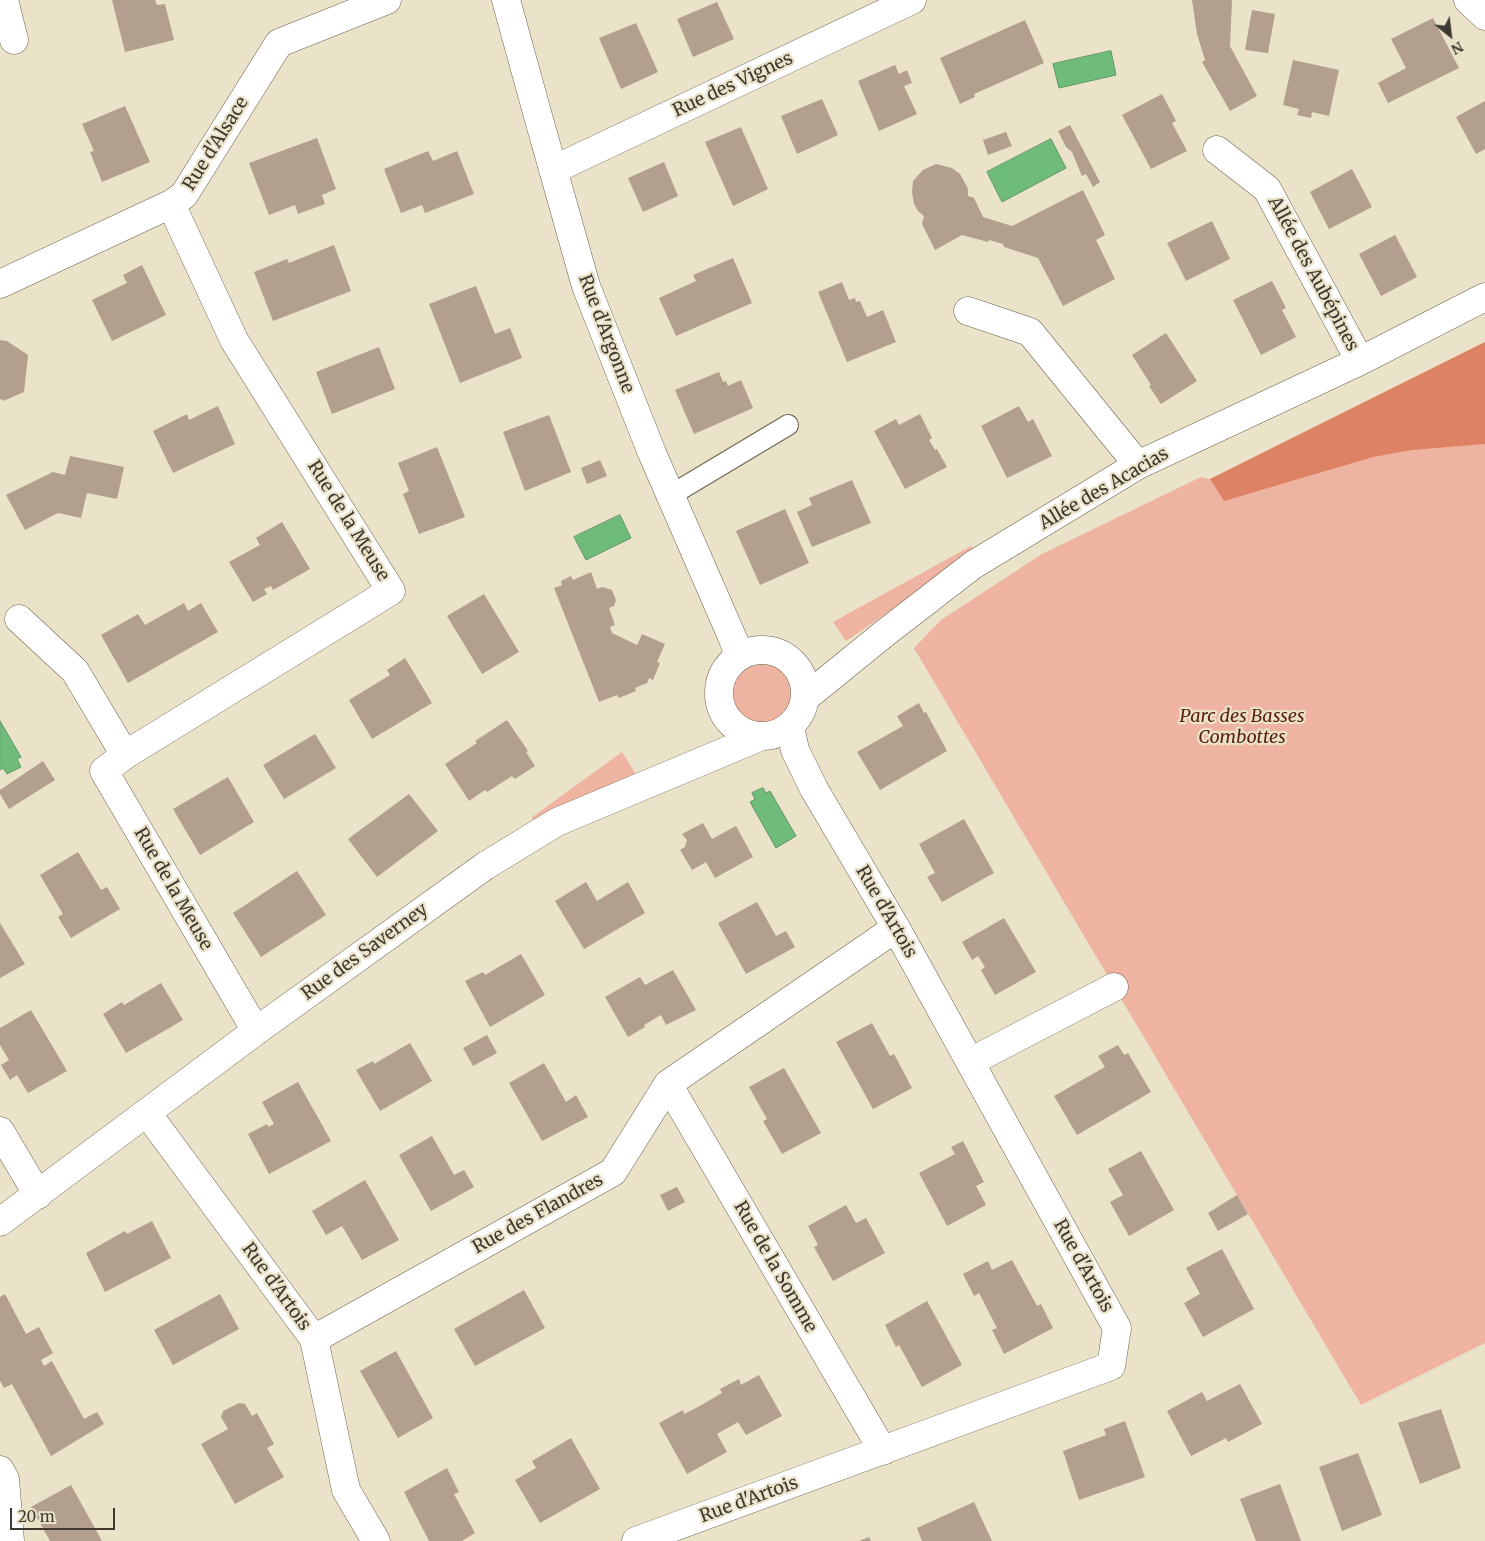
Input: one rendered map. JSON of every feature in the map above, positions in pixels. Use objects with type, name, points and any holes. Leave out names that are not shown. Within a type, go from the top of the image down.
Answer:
[{"type":"street","points":[[4,0],[14,40]]},
{"type":"street","name":"Rue d'Alsace","points":[[0,284],[171,204],[184,195],[279,43],[387,0]]},
{"type":"street","name":"Rue d'Argonne","points":[[506,0],[586,286],[652,453],[739,656]]},
{"type":"street","name":"Rue des Vignes","points":[[553,170],[912,0]]},
{"type":"street","points":[[1468,0],[1485,16]]},
{"type":"street","name":"Allée des Aubépines","points":[[1217,150],[1267,189],[1360,361]]},
{"type":"street","name":"Rue de la Meuse","points":[[171,204],[234,340],[391,591],[125,755],[104,771],[256,1030]]},
{"type":"street","name":"Allée des Acacias","points":[[805,698],[973,565],[1138,465],[1360,361],[1485,297]]},
{"type":"street","points":[[968,311],[1030,332],[1138,465]]},
{"type":"street","points":[[19,619],[75,671],[125,755]]},
{"type":"street","points":[[767,650],[777,652],[793,662],[803,679],[806,689],[805,698],[800,714],[790,726],[777,734],[762,736],[748,734],[736,728],[726,718],[720,705],[719,692],[722,678],[728,666],[739,656],[748,652],[767,650]]},
{"type":"street","name":"Rue d'Artois","points":[[636,1541],[1111,1366],[1117,1328],[896,928],[814,789],[795,750],[790,726]]},
{"type":"street","name":"Rue des Saverney","points":[[0,1222],[256,1030],[485,866],[557,822],[762,736]]},
{"type":"street","name":"Rue des Flandres","points":[[314,1339],[613,1172],[668,1084],[896,928]]},
{"type":"street","points":[[970,1062],[1114,986]]},
{"type":"street","name":"Rue de la Somme","points":[[668,1084],[883,1451]]},
{"type":"street","name":"Rue d'Artois","points":[[147,1113],[314,1339],[346,1490],[376,1541]]},
{"type":"street","points":[[0,1131],[38,1195]]},
{"type":"street","points":[[0,1470],[5,1479],[10,1541]]},
{"type":"lane","points":[[671,495],[788,425]]},
{"type":"green space","name":"Parc des Basses Combottes","points":[[1485,342],[1485,1343],[1361,1405],[914,648],[941,620],[1042,554],[1201,477],[1210,479]]},
{"type":"green space","points":[[971,546],[975,551],[846,641],[833,622]]},
{"type":"green space","points":[[763,664],[781,670],[789,678],[795,696],[789,714],[781,722],[763,728],[745,722],[737,714],[731,696],[737,678],[745,670]]},
{"type":"green space","points":[[622,752],[637,776],[537,823],[531,818]]},
{"type":"shaded area","points":[[1111,51],[1116,75],[1059,88],[1053,64]]},
{"type":"shaded area","points":[[1051,139],[1066,168],[1002,202],[987,172]]},
{"type":"shaded area","points":[[1485,342],[1485,444],[1412,450],[1373,457],[1224,501],[1210,479]]},
{"type":"shaded area","points":[[620,515],[631,538],[586,560],[574,537]]},
{"type":"shaded area","points":[[0,721],[21,757],[17,759],[21,767],[7,774],[3,768],[0,770]]},
{"type":"shaded area","points":[[763,788],[766,793],[770,791],[796,836],[776,848],[750,802],[755,799],[752,793]]},
{"type":"building","points":[[112,0],[155,0],[157,5],[165,4],[174,40],[125,52]]},
{"type":"building","points":[[1192,0],[1232,0],[1230,46],[1257,96],[1230,111],[1202,62],[1205,60],[1197,34]]},
{"type":"building","points":[[717,2],[734,39],[693,57],[677,19]]},
{"type":"building","points":[[1252,10],[1275,14],[1268,53],[1245,50]]},
{"type":"building","points":[[1433,18],[1459,68],[1388,103],[1378,83],[1406,68],[1391,39]]},
{"type":"building","points":[[1025,20],[1044,63],[974,94],[975,97],[960,104],[940,58]]},
{"type":"building","points":[[636,23],[658,72],[621,89],[599,38]]},
{"type":"building","points":[[1293,60],[1339,70],[1329,116],[1312,112],[1311,118],[1297,115],[1299,109],[1283,105]]},
{"type":"building","points":[[895,65],[899,74],[907,70],[912,83],[904,86],[917,114],[879,131],[858,81]]},
{"type":"building","points":[[1162,94],[1176,121],[1172,123],[1187,151],[1151,169],[1122,115]]},
{"type":"building","points":[[822,99],[838,135],[797,154],[781,116]]},
{"type":"building","points":[[1485,101],[1485,149],[1476,154],[1456,117]]},
{"type":"building","points":[[125,106],[150,162],[102,182],[90,152],[94,151],[82,124]]},
{"type":"building","points":[[1070,125],[1100,182],[1093,187],[1086,174],[1082,176],[1072,152],[1066,147],[1058,131]]},
{"type":"building","points":[[741,127],[768,189],[733,206],[705,142]]},
{"type":"building","points":[[1006,132],[1012,146],[988,155],[983,140]]},
{"type":"building","points":[[317,138],[336,189],[322,195],[325,204],[298,214],[295,205],[269,215],[249,163]]},
{"type":"building","points":[[428,151],[433,161],[457,151],[474,194],[425,213],[422,205],[401,213],[384,169]]},
{"type":"building","points":[[664,162],[678,196],[643,212],[628,178]]},
{"type":"building","points":[[936,164],[952,168],[960,174],[968,189],[968,196],[974,198],[983,217],[1012,226],[1083,190],[1105,235],[1096,240],[1115,279],[1063,306],[1038,258],[1004,247],[1003,244],[962,235],[935,250],[922,224],[924,216],[914,204],[912,192],[913,181],[923,170]]},
{"type":"building","points":[[1352,169],[1372,207],[1329,229],[1310,192]]},
{"type":"building","points":[[1212,221],[1230,259],[1186,281],[1167,243]]},
{"type":"building","points":[[1395,235],[1417,277],[1381,296],[1359,254]]},
{"type":"building","points":[[334,245],[351,291],[273,321],[254,272],[287,259],[289,263]]},
{"type":"building","points":[[733,258],[752,303],[676,336],[659,298],[696,281],[693,275]]},
{"type":"building","points":[[142,265],[166,315],[112,341],[92,300],[127,283],[123,275]]},
{"type":"building","points":[[1272,281],[1286,308],[1282,310],[1296,337],[1261,355],[1233,300]]},
{"type":"building","points":[[842,282],[849,300],[855,298],[856,302],[860,301],[867,317],[883,310],[896,342],[847,362],[818,292]]},
{"type":"building","points":[[476,286],[495,334],[510,328],[522,358],[460,383],[429,304]]},
{"type":"building","points":[[1166,333],[1197,381],[1161,404],[1132,355]]},
{"type":"building","points":[[0,340],[7,341],[28,355],[24,392],[3,401],[2,399],[0,400]]},
{"type":"building","points":[[379,347],[395,389],[332,414],[316,372]]},
{"type":"building","points":[[719,372],[723,382],[726,381],[728,386],[741,380],[753,408],[694,434],[675,390]]},
{"type":"building","points":[[218,406],[235,444],[173,473],[153,431],[187,414],[189,420]]},
{"type":"building","points":[[1019,406],[1028,422],[1033,419],[1052,456],[1007,478],[981,426]]},
{"type":"building","points":[[920,414],[932,438],[929,440],[935,450],[937,449],[947,467],[905,489],[874,431],[896,419],[899,425]]},
{"type":"building","points":[[549,415],[571,472],[525,491],[503,432]]},
{"type":"building","points":[[437,447],[465,517],[419,534],[403,494],[409,491],[398,463]]},
{"type":"building","points":[[70,456],[124,467],[117,499],[87,493],[81,518],[58,513],[25,530],[6,495],[53,472],[65,475]]},
{"type":"building","points":[[600,460],[607,476],[587,484],[581,468]]},
{"type":"building","points":[[852,480],[871,523],[812,547],[797,512],[812,505],[809,498]]},
{"type":"building","points":[[785,509],[809,563],[760,585],[736,531]]},
{"type":"building","points":[[282,522],[310,569],[273,590],[271,586],[264,589],[267,594],[253,602],[229,562],[260,545],[256,538]]},
{"type":"building","points":[[591,572],[597,589],[602,587],[612,590],[616,600],[614,606],[609,608],[615,625],[610,627],[612,633],[637,645],[642,634],[665,644],[657,662],[660,663],[653,680],[649,678],[647,683],[635,688],[636,691],[619,698],[617,695],[599,702],[554,588],[562,585],[561,581],[571,576],[573,580]]},
{"type":"building","points":[[484,594],[519,652],[482,674],[447,616]]},
{"type":"building","points":[[184,603],[188,611],[201,603],[218,632],[128,683],[101,635],[138,614],[145,625]]},
{"type":"building","points":[[405,658],[432,703],[372,739],[349,700],[390,675],[387,670]]},
{"type":"building","points":[[919,703],[924,713],[926,712],[947,751],[880,790],[857,752],[903,726],[897,716]]},
{"type":"building","points":[[507,720],[528,751],[526,752],[535,766],[515,779],[512,776],[487,792],[485,790],[469,801],[445,764]]},
{"type":"building","points":[[315,734],[336,768],[284,799],[263,765]]},
{"type":"building","points":[[43,761],[55,780],[9,809],[0,794],[0,790]]},
{"type":"building","points":[[228,777],[254,822],[200,855],[173,809]]},
{"type":"building","points":[[409,794],[438,831],[377,877],[348,839]]},
{"type":"building","points":[[964,819],[994,873],[942,902],[927,877],[935,873],[919,844]]},
{"type":"building","points":[[703,823],[712,839],[736,826],[753,857],[715,878],[706,862],[692,870],[680,850],[685,847],[687,840],[682,834]]},
{"type":"building","points":[[78,852],[101,890],[107,887],[120,909],[71,938],[58,917],[63,914],[40,875]]},
{"type":"building","points":[[297,871],[326,915],[261,957],[233,913]]},
{"type":"building","points":[[586,882],[597,901],[628,882],[645,913],[584,949],[555,901]]},
{"type":"building","points":[[757,902],[776,936],[786,931],[795,947],[746,974],[718,923]]},
{"type":"building","points":[[1004,918],[1036,972],[995,995],[981,970],[985,967],[978,956],[972,960],[962,942]]},
{"type":"building","points":[[0,923],[25,964],[0,978]]},
{"type":"building","points":[[521,954],[545,995],[490,1027],[465,981],[483,972],[485,975]]},
{"type":"building","points":[[673,970],[696,1010],[666,1025],[661,1015],[628,1037],[605,997],[640,977],[645,985]]},
{"type":"building","points":[[161,983],[183,1020],[126,1053],[103,1014],[122,1002],[124,1005]]},
{"type":"building","points":[[31,1010],[67,1071],[28,1093],[17,1075],[10,1080],[1,1065],[9,1060],[0,1045],[0,1028]]},
{"type":"building","points":[[872,1023],[890,1056],[894,1054],[912,1088],[873,1109],[836,1042]]},
{"type":"building","points":[[487,1035],[497,1053],[473,1066],[463,1048]]},
{"type":"building","points":[[410,1043],[432,1081],[380,1111],[356,1070],[373,1061],[374,1064]]},
{"type":"building","points":[[1118,1045],[1124,1055],[1128,1053],[1151,1092],[1077,1135],[1054,1096],[1105,1067],[1098,1056]]},
{"type":"building","points":[[544,1063],[566,1102],[576,1095],[588,1117],[542,1141],[509,1083]]},
{"type":"building","points":[[784,1068],[821,1133],[782,1154],[763,1121],[767,1119],[749,1087]]},
{"type":"building","points":[[298,1082],[331,1141],[269,1174],[248,1134],[267,1124],[268,1127],[274,1124],[262,1102]]},
{"type":"building","points":[[432,1136],[454,1175],[464,1170],[474,1187],[431,1211],[399,1155]]},
{"type":"building","points":[[963,1141],[984,1182],[976,1186],[986,1205],[947,1226],[919,1173],[955,1154],[951,1147]]},
{"type":"building","points":[[1141,1151],[1174,1210],[1129,1236],[1110,1202],[1123,1195],[1108,1169]]},
{"type":"building","points":[[365,1180],[399,1240],[362,1260],[342,1226],[326,1235],[312,1211]]},
{"type":"building","points":[[677,1187],[685,1202],[668,1211],[660,1195]]},
{"type":"building","points":[[1237,1195],[1248,1214],[1218,1231],[1208,1213]]},
{"type":"building","points":[[846,1205],[856,1223],[866,1218],[885,1253],[833,1281],[814,1247],[818,1245],[808,1226]]},
{"type":"building","points":[[152,1221],[171,1258],[105,1292],[86,1253],[125,1231],[127,1234]]},
{"type":"building","points":[[1222,1249],[1254,1309],[1203,1337],[1184,1303],[1200,1294],[1186,1268]]},
{"type":"building","points":[[1012,1260],[1037,1306],[1041,1304],[1053,1328],[1004,1354],[992,1330],[997,1328],[979,1293],[974,1296],[963,1274],[988,1261],[992,1270]]},
{"type":"building","points":[[524,1290],[545,1328],[475,1366],[454,1329]]},
{"type":"building","points":[[5,1294],[26,1334],[39,1327],[53,1353],[41,1360],[44,1366],[52,1361],[84,1419],[97,1412],[104,1424],[51,1456],[12,1384],[4,1388],[0,1381],[0,1297]]},
{"type":"building","points":[[220,1294],[239,1329],[173,1365],[154,1330]]},
{"type":"building","points":[[927,1301],[962,1365],[922,1387],[899,1345],[896,1347],[885,1325]]},
{"type":"building","points":[[396,1351],[433,1418],[398,1438],[360,1371]]},
{"type":"building","points":[[759,1375],[782,1416],[746,1435],[738,1422],[717,1434],[727,1452],[687,1474],[659,1423],[683,1410],[684,1414],[698,1407],[722,1393],[720,1389],[739,1379],[741,1385]]},
{"type":"building","points":[[1240,1384],[1262,1424],[1228,1442],[1226,1438],[1191,1456],[1167,1411],[1202,1392],[1207,1401]]},
{"type":"building","points":[[239,1403],[245,1404],[252,1416],[257,1413],[274,1444],[267,1448],[284,1477],[235,1504],[201,1444],[228,1429],[221,1417],[223,1411]]},
{"type":"building","points":[[1441,1409],[1461,1468],[1420,1484],[1398,1423]]},
{"type":"building","points":[[1125,1421],[1145,1477],[1079,1500],[1063,1451],[1106,1435],[1104,1429]]},
{"type":"building","points":[[571,1438],[600,1489],[540,1523],[515,1480],[536,1468],[532,1461]]},
{"type":"building","points":[[1358,1453],[1382,1515],[1342,1531],[1319,1467]]},
{"type":"building","points":[[447,1468],[459,1492],[454,1494],[475,1533],[462,1541],[429,1541],[404,1492]]},
{"type":"building","points":[[1280,1484],[1301,1541],[1256,1541],[1240,1499]]},
{"type":"building","points":[[71,1485],[102,1541],[50,1541],[31,1507]]},
{"type":"building","points":[[974,1502],[992,1541],[922,1541],[917,1528]]},
{"type":"building","points":[[869,1537],[871,1541],[859,1541]]}]
